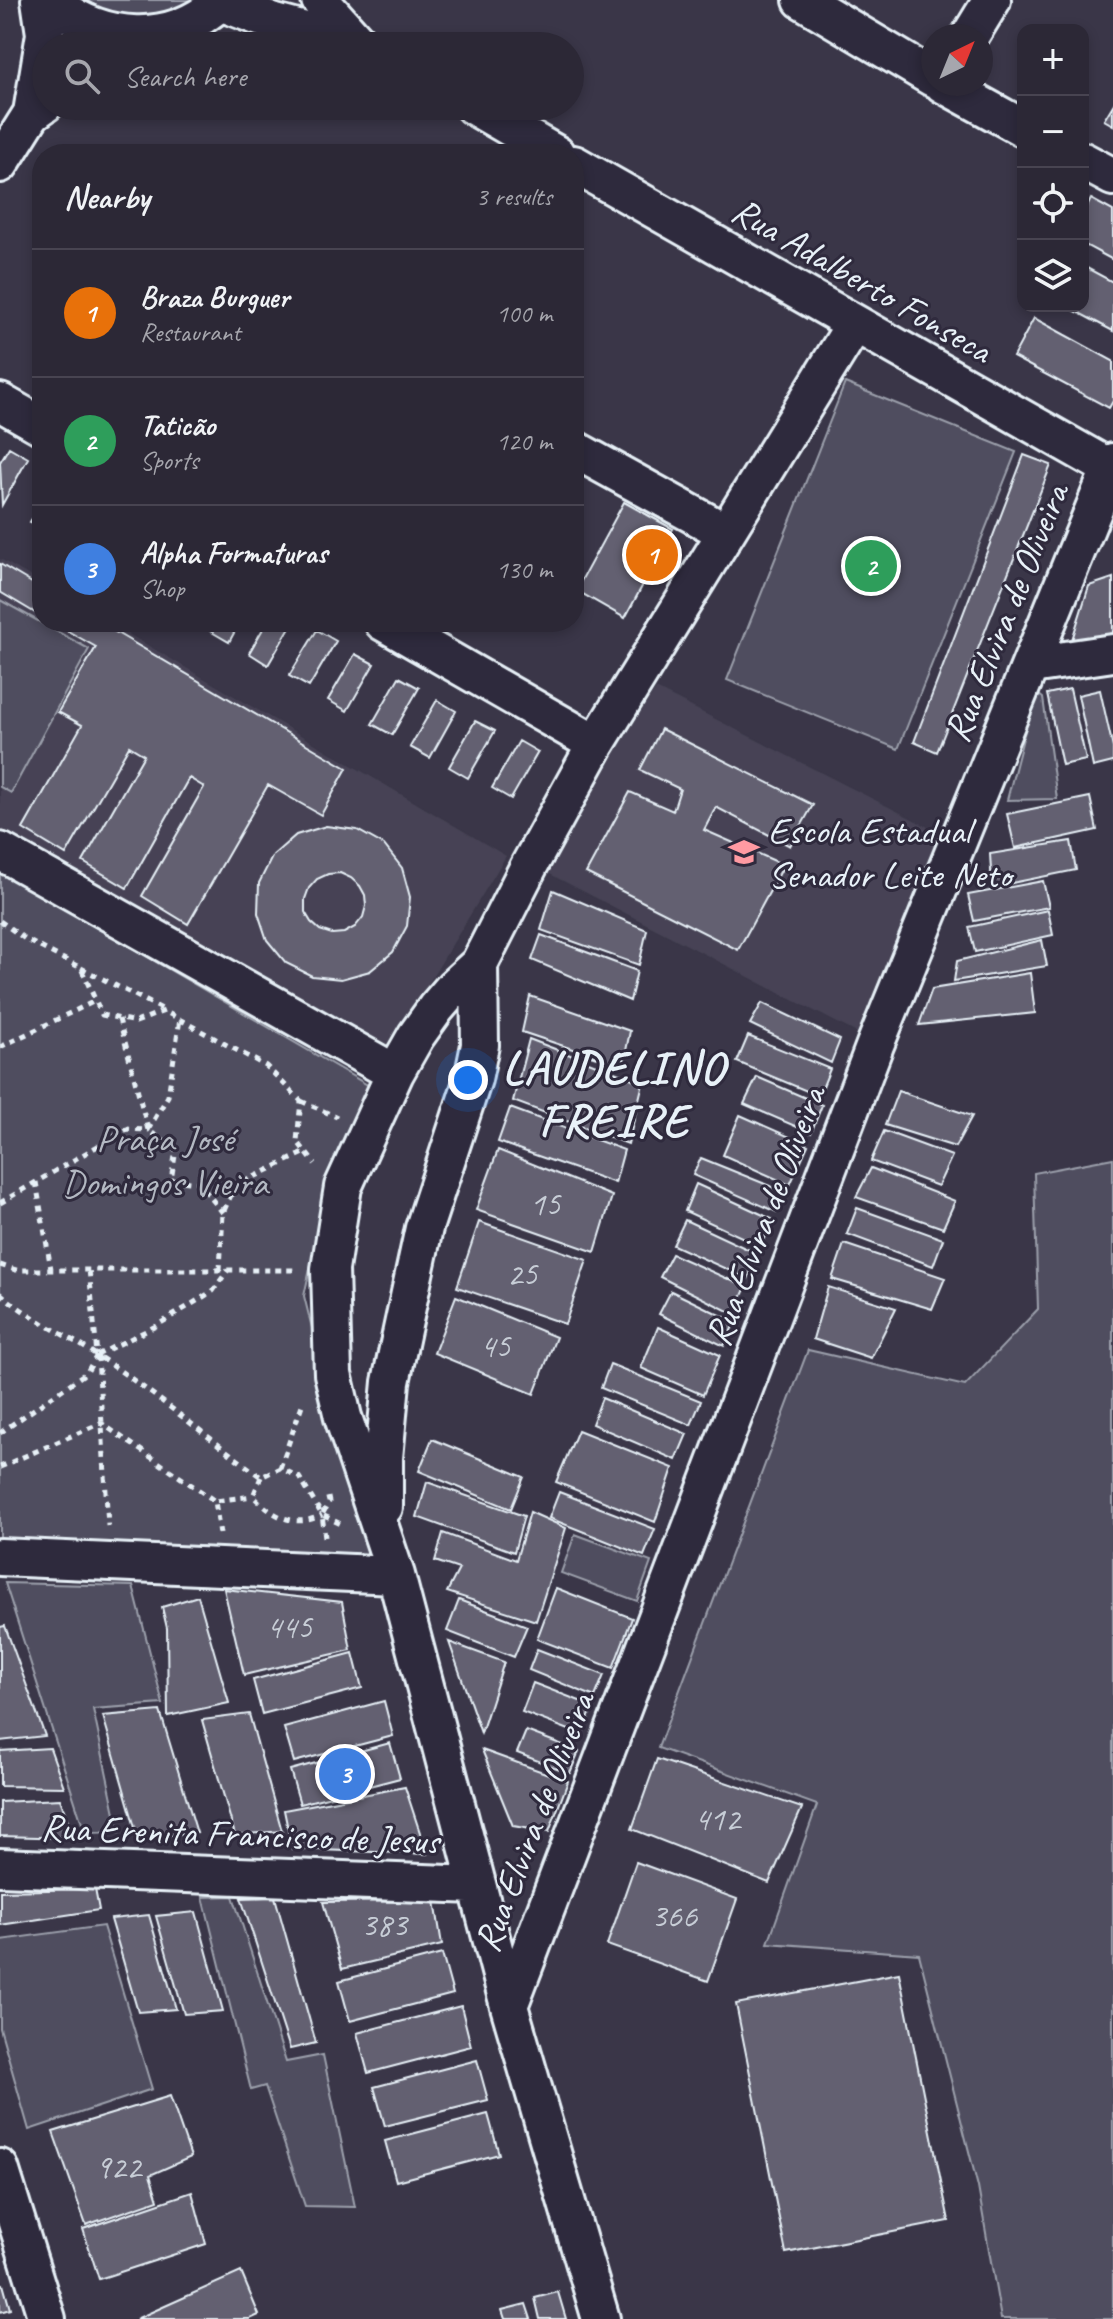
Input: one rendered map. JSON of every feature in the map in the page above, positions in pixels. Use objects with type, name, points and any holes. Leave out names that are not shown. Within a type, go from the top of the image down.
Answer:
[{"type":"street","points":[[40,0],[45,32]]},
{"type":"street","points":[[50,0],[69,16],[106,32]]},
{"type":"street","points":[[320,0],[348,32]]},
{"type":"street","points":[[802,0],[921,71]]},
{"type":"street","points":[[977,24],[992,0]]},
{"type":"street","points":[[165,32],[205,15],[221,1],[275,23],[308,32]]},
{"type":"street","points":[[965,96],[1017,125]]},
{"type":"street","points":[[0,164],[32,118]]},
{"type":"street","points":[[497,120],[539,144]]},
{"type":"street","points":[[1089,164],[1113,177]]},
{"type":"street","name":"Rua Adalberto Fonseca","points":[[584,170],[854,325],[1112,465]]},
{"type":"street","points":[[601,2319],[509,2006],[391,1560],[343,1417],[333,1374],[330,1269],[343,1187],[395,1073],[436,1008],[479,964],[596,744],[854,325]]},
{"type":"street","points":[[0,402],[32,420]]},
{"type":"street","points":[[584,454],[725,532]]},
{"type":"street","name":"Rua Elvira de Oliveira","points":[[509,2006],[875,1045],[1112,465]]},
{"type":"street","points":[[400,632],[596,744]]},
{"type":"street","points":[[1031,665],[1113,653]]},
{"type":"street","points":[[0,851],[395,1073]]},
{"type":"street","points":[[391,1560],[384,1458],[391,1382],[424,1228],[473,1079],[480,1045],[479,964]]},
{"type":"street","points":[[436,1008],[480,1029]]},
{"type":"street","points":[[0,1557],[391,1560]]},
{"type":"street","name":"Rua Erenita Francisco de Jesus","points":[[0,1867],[476,1885]]},
{"type":"street","points":[[0,2168],[14,2262],[47,2319]]},
{"type":"path","points":[[0,921],[25,939],[266,1066],[301,1101],[297,1141],[317,1167]]},
{"type":"path","points":[[81,968],[102,1015],[136,1022],[164,1011]]},
{"type":"path","points":[[0,1047],[95,1001]]},
{"type":"path","points":[[119,1019],[148,1130]]},
{"type":"path","points":[[148,1130],[168,1096],[180,1019]]},
{"type":"path","points":[[0,1203],[127,1129],[148,1130],[176,1150],[171,1180],[199,1183],[223,1213]]},
{"type":"path","points":[[220,1270],[223,1213],[235,1186],[306,1152]]},
{"type":"path","points":[[36,1182],[51,1269]]},
{"type":"path","points":[[0,1265],[16,1270],[300,1270],[299,1283]]},
{"type":"path","points":[[89,1269],[109,1532]]},
{"type":"path","points":[[0,1433],[87,1372],[97,1355],[156,1326],[213,1291],[228,1270]]},
{"type":"path","points":[[0,1293],[18,1309],[57,1334],[97,1355],[261,1477]]},
{"type":"path","points":[[253,1496],[261,1477],[280,1468],[304,1399],[308,1413]]},
{"type":"path","points":[[0,1467],[101,1423]]},
{"type":"path","points":[[101,1423],[215,1501],[253,1496]]},
{"type":"path","points":[[280,1468],[299,1477],[322,1515],[325,1539],[317,1542]]},
{"type":"path","points":[[253,1496],[267,1510],[289,1521],[309,1522],[322,1515],[329,1502],[324,1480]]},
{"type":"path","points":[[205,1536],[220,1537],[215,1501]]},
{"type":"shaded area","points":[[0,559],[32,577],[32,632],[125,632],[506,856],[385,1055],[0,832]]},
{"type":"shaded area","name":"Escola Estadual Senador Leite Neto","points":[[656,689],[940,833],[857,1033],[544,871],[609,753]]},
{"type":"green space","points":[[78,0],[195,0],[165,14],[129,17],[107,14]]},
{"type":"green space","points":[[845,383],[1016,452],[898,749],[727,680]]},
{"type":"green space","points":[[0,600],[32,618],[32,632],[58,632],[89,649],[11,793],[0,787]]},
{"type":"green space","points":[[1035,692],[1043,698],[1057,799],[1007,800]]},
{"type":"green space","name":"Praça José Domingos Vieira","points":[[0,871],[376,1090],[330,1178],[304,1296],[333,1412],[389,1561],[0,1546]]},
{"type":"green space","points":[[1113,1158],[1113,2319],[1001,2319],[978,2187],[919,1954],[768,1943],[817,1805],[658,1748],[808,1350],[965,1386],[1038,1309],[1034,1173]]},
{"type":"green space","points":[[575,1534],[651,1562],[637,1601],[561,1573]]},
{"type":"green space","points":[[5,1583],[133,1586],[163,1704],[93,1709],[119,1832],[85,1833]]},
{"type":"green space","points":[[233,1896],[286,2062],[323,2055],[355,2207],[305,2206],[265,2086],[251,2090],[203,1897]]},
{"type":"green space","points":[[103,1926],[152,2089],[29,2130],[0,2028],[0,1940]]},
{"type":"building","points":[[1113,105],[1113,125],[1104,120]]},
{"type":"building","points":[[1091,199],[1113,211],[1113,260],[1089,247]]},
{"type":"building","points":[[1089,269],[1113,282],[1113,331],[1077,312],[1089,312]]},
{"type":"building","points":[[1034,318],[1113,361],[1113,401],[1109,408],[1013,357]]},
{"type":"building","points":[[9,447],[28,458],[2,505],[0,462]]},
{"type":"building","points":[[1024,455],[1051,465],[937,752],[914,742]]},
{"type":"building","points":[[624,502],[673,529],[625,618],[584,595],[584,575]]},
{"type":"building","points":[[0,564],[32,583],[32,611],[0,592]]},
{"type":"building","points":[[1113,578],[1113,634],[1071,643],[1089,586]]},
{"type":"building","points":[[70,632],[115,632],[347,768],[321,815],[268,785],[188,924],[142,896],[204,787],[189,778],[127,888],[83,862],[144,755],[129,746],[66,855],[23,829],[82,725],[58,712],[96,647]]},
{"type":"building","points":[[212,632],[234,632],[229,642]]},
{"type":"building","points":[[261,632],[287,632],[268,665],[249,653]]},
{"type":"building","points":[[316,632],[336,641],[309,687],[289,676]]},
{"type":"building","points":[[355,654],[374,664],[347,711],[328,700]]},
{"type":"building","points":[[399,677],[419,688],[392,735],[372,724]]},
{"type":"building","points":[[1070,689],[1086,760],[1062,765],[1047,694]]},
{"type":"building","points":[[1100,690],[1113,748],[1113,762],[1093,767],[1078,695]]},
{"type":"building","points":[[437,700],[456,711],[430,758],[410,747]]},
{"type":"building","points":[[475,721],[495,731],[468,778],[449,767]]},
{"type":"building","points":[[661,729],[813,805],[790,846],[716,807],[704,830],[784,865],[738,950],[586,873],[630,792],[673,811],[680,789],[640,770]]},
{"type":"building","points":[[519,741],[538,752],[511,799],[492,788]]},
{"type":"building","points":[[1090,797],[1097,830],[1015,848],[1007,814]]},
{"type":"building","points":[[326,826],[357,830],[384,845],[402,868],[410,897],[407,926],[393,952],[370,971],[341,979],[312,976],[286,963],[267,940],[258,913],[259,883],[273,855],[296,835]],"holes":[[[340,873],[351,878],[365,895],[363,917],[355,927],[344,933],[332,934],[320,930],[305,912],[309,888],[317,879],[328,874]]]},
{"type":"building","points":[[1071,841],[1076,870],[992,887],[990,854]]},
{"type":"building","points":[[1043,881],[1049,907],[974,921],[968,895]]},
{"type":"building","points":[[553,890],[647,930],[639,965],[541,930]]},
{"type":"building","points":[[1048,910],[1053,935],[975,952],[969,927]]},
{"type":"building","points":[[541,935],[637,971],[630,1001],[532,960]]},
{"type":"building","points":[[1042,940],[1047,966],[954,981],[957,961]]},
{"type":"building","points":[[1030,973],[1035,1013],[919,1025],[932,989]]},
{"type":"building","points":[[530,996],[630,1031],[623,1066],[522,1032]]},
{"type":"building","points":[[762,1003],[840,1040],[831,1063],[750,1024]]},
{"type":"building","points":[[748,1036],[830,1069],[819,1096],[737,1062]]},
{"type":"building","points":[[529,1039],[643,1083],[628,1144],[513,1101]]},
{"type":"building","points":[[757,1077],[822,1105],[811,1133],[744,1104]]},
{"type":"building","points":[[898,1091],[972,1116],[955,1147],[885,1125]]},
{"type":"building","points":[[510,1108],[624,1150],[615,1183],[498,1142]]},
{"type":"building","points":[[740,1115],[808,1145],[790,1185],[723,1155]]},
{"type":"building","points":[[884,1131],[952,1156],[938,1186],[871,1161]]},
{"type":"building","points":[[498,1150],[612,1196],[595,1252],[476,1210]]},
{"type":"building","points":[[701,1158],[785,1192],[777,1212],[693,1175]]},
{"type":"building","points":[[871,1168],[955,1201],[943,1228],[856,1197]]},
{"type":"building","points":[[696,1184],[772,1219],[761,1246],[685,1211]]},
{"type":"building","points":[[857,1208],[943,1239],[933,1266],[847,1234]]},
{"type":"building","points":[[685,1220],[758,1254],[748,1279],[673,1245]]},
{"type":"building","points":[[479,1222],[587,1260],[565,1324],[457,1287]]},
{"type":"building","points":[[844,1244],[945,1278],[932,1309],[832,1279]]},
{"type":"building","points":[[672,1254],[746,1287],[734,1314],[660,1277]]},
{"type":"building","points":[[828,1287],[896,1308],[871,1358],[813,1339]]},
{"type":"building","points":[[671,1291],[735,1322],[724,1346],[659,1314]]},
{"type":"building","points":[[456,1296],[556,1337],[534,1394],[434,1353]]},
{"type":"building","points":[[658,1327],[720,1355],[703,1395],[641,1368]]},
{"type":"building","points":[[610,1364],[701,1401],[691,1425],[601,1388]]},
{"type":"building","points":[[602,1398],[687,1434],[676,1460],[592,1424]]},
{"type":"building","points":[[578,1430],[673,1468],[655,1522],[556,1482]]},
{"type":"building","points":[[432,1439],[524,1477],[511,1509],[419,1471]]},
{"type":"building","points":[[427,1482],[524,1516],[514,1552],[417,1517]]},
{"type":"building","points":[[559,1492],[655,1529],[644,1556],[549,1518]]},
{"type":"building","points":[[530,1512],[566,1528],[536,1621],[447,1592],[459,1569],[435,1561],[443,1533],[516,1560]]},
{"type":"building","points":[[556,1588],[632,1618],[613,1668],[537,1639]]},
{"type":"building","points":[[224,1589],[342,1602],[351,1650],[244,1675]]},
{"type":"building","points":[[198,1596],[229,1703],[168,1716],[167,1628],[162,1607]]},
{"type":"building","points":[[459,1600],[527,1626],[514,1657],[447,1631]]},
{"type":"building","points":[[5,1626],[45,1736],[0,1741],[0,1627]]},
{"type":"building","points":[[449,1642],[504,1662],[481,1733]]},
{"type":"building","points":[[537,1649],[604,1675],[595,1697],[529,1670]]},
{"type":"building","points":[[353,1653],[362,1688],[262,1714],[253,1680]]},
{"type":"building","points":[[533,1683],[593,1706],[582,1735],[522,1712]]},
{"type":"building","points":[[384,1701],[393,1736],[294,1762],[284,1728]]},
{"type":"building","points":[[160,1711],[197,1833],[138,1838],[103,1716]]},
{"type":"building","points":[[249,1714],[282,1831],[235,1835],[202,1720]]},
{"type":"building","points":[[526,1731],[579,1751],[570,1773],[517,1753]]},
{"type":"building","points":[[390,1743],[400,1778],[300,1804],[290,1770]]},
{"type":"building","points":[[50,1748],[64,1787],[0,1786],[0,1751]]},
{"type":"building","points":[[482,1750],[568,1781],[549,1832],[513,1826]]},
{"type":"building","points":[[657,1759],[802,1808],[769,1883],[632,1829]]},
{"type":"building","points":[[405,1787],[427,1854],[292,1849],[284,1810]]},
{"type":"building","points":[[60,1799],[74,1838],[0,1836],[0,1802]]},
{"type":"building","points":[[636,1862],[737,1899],[708,1981],[607,1945]]},
{"type":"building","points":[[95,1889],[99,1910],[0,1925],[0,1891]]},
{"type":"building","points":[[275,1897],[316,2043],[290,2049],[241,1898]]},
{"type":"building","points":[[435,1901],[442,1945],[342,1969],[323,1902]]},
{"type":"building","points":[[196,1912],[223,2011],[184,2014],[156,1916]]},
{"type":"building","points":[[149,1915],[176,2009],[138,2012],[111,1919]]},
{"type":"building","points":[[442,1954],[453,1994],[350,2021],[339,1981]]},
{"type":"building","points":[[899,1973],[949,2221],[786,2253],[736,2004]]},
{"type":"building","points":[[461,2006],[471,2046],[368,2073],[357,2033]]},
{"type":"building","points":[[477,2060],[488,2100],[385,2126],[374,2087]]},
{"type":"building","points":[[170,2096],[191,2157],[150,2175],[158,2200],[86,2225],[53,2132]]},
{"type":"building","points":[[488,2114],[499,2154],[396,2181],[385,2141]]},
{"type":"building","points":[[192,2192],[206,2244],[99,2279],[83,2229]]},
{"type":"building","points":[[241,2272],[259,2315],[250,2319],[136,2319]]},
{"type":"building","points":[[3,2284],[10,2309],[0,2312],[0,2285]]},
{"type":"building","points":[[558,2292],[566,2319],[540,2319],[535,2298]]},
{"type":"building","points":[[526,2304],[531,2319],[505,2319],[502,2310]]},
{"type":"place","name":"Braza Burguer","points":[[652,555]]},
{"type":"place","name":"Taticão","points":[[871,566]]},
{"type":"place","name":"Escola Estadual Senador Leite Neto","points":[[744,852]]},
{"type":"place","name":"Alpha Formaturas","points":[[345,1774]]},
{"type":"district","name":"LAUDELINO FREIRE","points":[[614,1094]]}]
